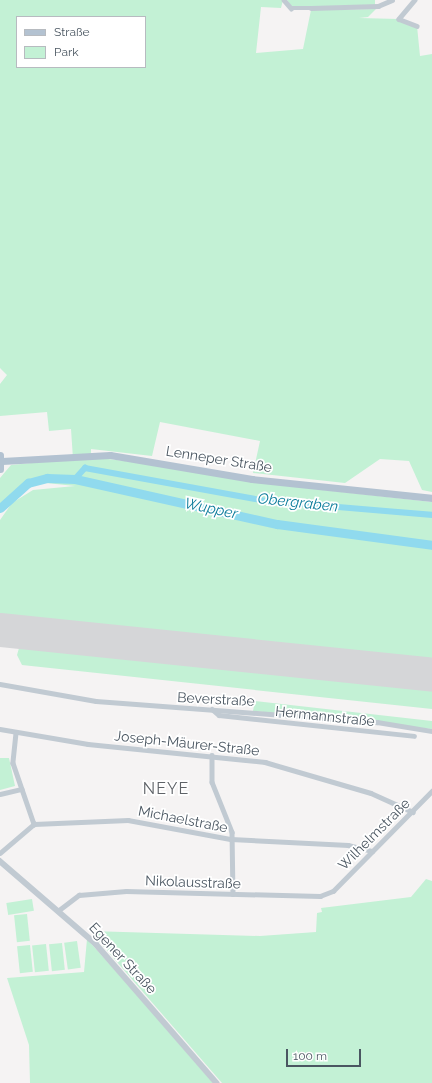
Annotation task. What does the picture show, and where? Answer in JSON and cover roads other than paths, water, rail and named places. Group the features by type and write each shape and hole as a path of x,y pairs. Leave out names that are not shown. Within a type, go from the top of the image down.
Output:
{"main road":[{"name":"Lenneper Straße","path":"1,458 110,455 252,478 432,498"},
{"path":"0,468 1,458"}],"street":[{"path":"284,0 291,8 311,8 378,6 392,0"},
{"path":"416,0 399,19 417,26"},
{"name":"Beverstraße","path":"0,684 96,701 377,722 432,731"},
{"name":"Hermannstraße","path":"212,709 218,715 414,736"},
{"name":"Joseph-Mäurer-Straße","path":"0,729 16,733 88,744 212,755 265,762 348,785 413,812"},
{"path":"0,853 34,824 13,763 16,733"},
{"path":"212,755 212,782 229,820 233,894"},
{"path":"0,794 21,788"},
{"name":"Wilhelmstraße","path":"330,892 413,812 432,791"},
{"name":"Michaelstraße","path":"34,824 128,820 231,839 348,845 372,851"},
{"name":"Egener Straße","path":"0,862 59,910 120,970 217,1083"},
{"name":"Nikolausstraße","path":"59,910 79,895 169,890 233,894 320,896 330,892"}],"waterway":[{"name":"Obergraben","path":"75,479 85,468 267,501 432,515"},
{"name":"Wupper","path":"0,508 28,483 47,478 75,479 277,524 432,545"}],"district":[{"name":"NEYE","path":"166,789"}]}
